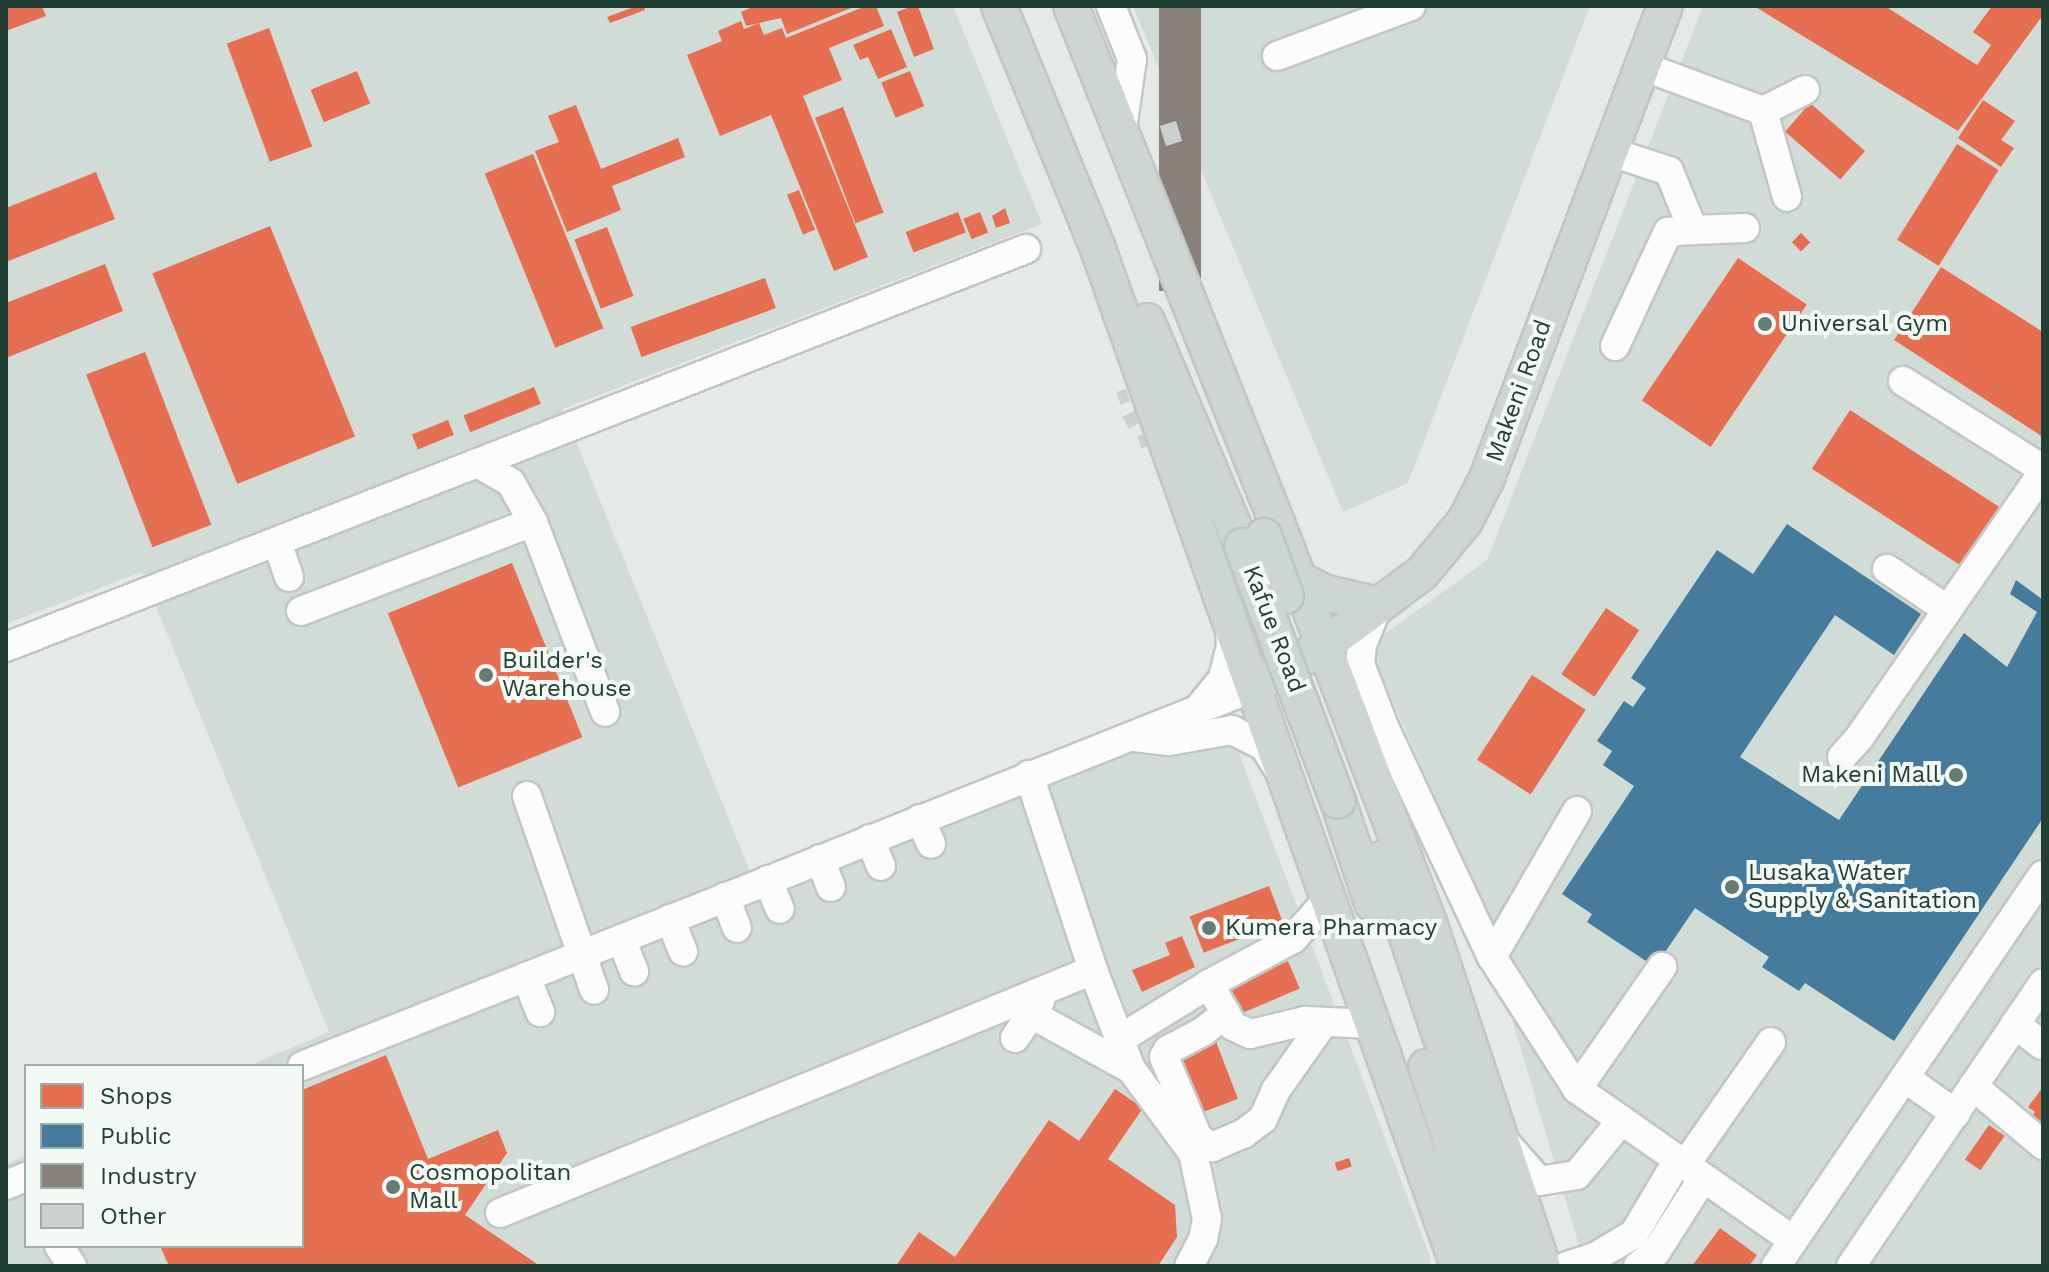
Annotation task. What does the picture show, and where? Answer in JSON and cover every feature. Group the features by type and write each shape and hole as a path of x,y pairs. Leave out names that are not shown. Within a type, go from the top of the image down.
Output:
{"main road":[{"name":"Kafue Road","path":"999,6 1097,246 1230,614 1458,1266"},
{"name":"Kafue Road","path":"1019,6 1062,119 1253,541"},
{"name":"Kafue Road","path":"1051,6 1106,161 1348,795 1478,1185 1517,1266"},
{"name":"Kafue Road","path":"1071,6 1298,579 1430,925 1543,1266"},
{"name":"Makeni Road","path":"1255,687 1324,646 1422,573 1465,521 1487,478 1665,6"},
{"path":"1298,579 1323,592 1378,605 1347,653 1337,680"},
{"name":"Kafue Road","path":"1478,1185 1493,1266"}],"street":[{"path":"1111,6 1132,59 1121,136"},
{"path":"1277,56 1411,6"},
{"path":"1642,66 1763,111 1805,90"},
{"path":"1763,111 1787,197"},
{"path":"1608,151 1669,171 1693,230"},
{"path":"1615,346 1668,232 1745,228"},
{"path":"6,647 1026,249"},
{"path":"1842,757 2043,471 1903,381"},
{"path":"477,463 511,483 533,522 605,712"},
{"path":"301,611 533,522"},
{"path":"277,542 289,577"},
{"path":"1887,569 1948,610"},
{"path":"1378,605 1362,645 1360,664 1385,729 1492,957 1577,1089 1793,1240"},
{"path":"1199,709 1223,678 1231,646 1230,614"},
{"path":"304,1065 870,839 925,832 1029,775 1255,687"},
{"path":"1129,736 1169,741 1232,730 1264,746 1291,792"},
{"path":"1029,775 1093,970 1131,1069 1193,1153 1207,1219 1203,1239 1189,1266"},
{"path":"527,796 594,990"},
{"path":"1492,957 1577,811"},
{"path":"870,839 881,866"},
{"path":"820,859 831,887"},
{"path":"1776,1266 2043,875"},
{"path":"768,880 780,909"},
{"path":"725,897 737,928"},
{"path":"1120,1039 1209,984 1293,939 1329,898"},
{"path":"670,919 683,951"},
{"path":"621,939 634,972"},
{"path":"1577,1089 1662,967"},
{"path":"500,1213 1093,970"},
{"path":"526,977 540,1012"},
{"path":"1851,1266 2043,983"},
{"path":"1209,984 1233,1026 1250,1034 1305,1021 1373,1024"},
{"path":"1001,1007 1015,1038 1050,988"},
{"path":"1226,1013 1204,1031 1168,1050 1164,1057 1198,1138 1212,1147 1243,1134 1263,1119 1276,1090 1324,1022"},
{"path":"1031,1014 1131,1069"},
{"path":"2015,1024 2042,1045"},
{"path":"1567,1266 1595,1257 1634,1234 1689,1168 1771,1042"},
{"path":"1905,1078 1956,1114"},
{"path":"1973,1086 2043,1145"},
{"path":"1501,1138 1539,1181 1577,1175 1622,1120"},
{"path":"1638,1266 1656,1252 1689,1168"},
{"path":"60,1248 72,1266"}],"shaded area":[{"path":"6,6 953,6 1042,224 563,409 758,891 1054,770 1225,717 1431,1259 1428,1266 6,1266 6,1164 24,1157 24,1248 304,1248 304,1064 253,1064 329,1032 142,572 6,624"},
{"path":"1133,6 1590,6 1408,483 1343,512"},
{"path":"1703,6 2043,6 2043,1266 1585,1266 1470,877 1368,646 1487,560"}],"building: Shops":[{"path":"6,6 42,6 46,16 6,31"},
{"path":"644,6 645,10 610,23 607,17"},
{"path":"755,6 856,6 787,34 781,18 746,26 741,12"},
{"path":"866,6 876,6 884,26 829,48 842,80 803,96 868,257 834,271 771,115 720,136 687,55 722,41 718,31 741,21 744,29 759,23 764,35 782,28 786,38"},
{"path":"918,6 934,49 914,57 897,12"},
{"path":"1754,6 1885,6 1977,65 1991,45 1973,32 1992,6 2043,6 2043,15 1958,131"},
{"path":"269,28 312,146 270,162 227,43"},
{"path":"891,29 907,67 878,79 868,57 860,60 853,45"},
{"path":"357,71 370,103 324,122 311,90"},
{"path":"910,71 924,106 895,118 881,83"},
{"path":"1983,100 2015,121 2001,140 2014,148 2001,167 1958,138"},
{"path":"1810,103 1865,151 1840,180 1785,132"},
{"path":"576,105 601,169 678,138 685,157 612,186 621,210 567,232 535,151 559,142 548,116"},
{"path":"843,107 883,212 855,223 815,118"},
{"path":"1957,144 1999,170 1939,266 1897,240"},
{"path":"533,154 603,328 555,348 485,173"},
{"path":"96,172 115,219 6,262 6,208"},
{"path":"799,190 815,230 803,235 787,195"},
{"path":"1005,208 1010,223 996,228 992,216"},
{"path":"958,212 966,233 914,253 906,232"},
{"path":"980,212 988,232 972,239 963,219"},
{"path":"270,226 355,436 237,484 152,274"},
{"path":"607,227 634,296 601,309 574,240"},
{"path":"1801,233 1810,242 1801,251 1792,242"},
{"path":"1738,258 1807,304 1711,447 1642,401"},
{"path":"105,264 123,311 6,358 6,303"},
{"path":"1941,267 2043,332 2043,437 1894,340"},
{"path":"765,278 776,308 642,357 631,327"},
{"path":"145,352 211,525 152,547 86,375"},
{"path":"534,387 541,404 470,432 464,415"},
{"path":"1850,410 2009,513 1970,572 1812,469"},
{"path":"448,420 454,435 418,449 412,435"},
{"name":"Builder's Warehouse","path":"512,563 582,737 458,788 388,613"},
{"path":"1606,608 1639,630 1594,697 1561,674"},
{"path":"1532,675 1586,710 1531,795 1477,760"},
{"path":"1269,886 1283,922 1204,953 1190,916"},
{"path":"1182,936 1195,967 1142,992 1132,970 1170,955 1165,943"},
{"path":"1288,961 1300,989 1238,1015 1226,987"},
{"path":"1215,1039 1238,1099 1198,1114 1175,1054"},
{"name":"Cosmopolitan Mall","path":"386,1055 428,1159 498,1130 507,1153 465,1215 540,1266 169,1266 161,1248 304,1248 304,1089"},
{"path":"2043,1087 2043,1130 2029,1120 2035,1112 2028,1107"},
{"path":"1115,1089 1143,1108 1108,1159 1175,1205 1177,1237 1158,1266 896,1266 919,1232 955,1257 1049,1120 1079,1141"},
{"path":"1989,1125 2005,1136 1980,1170 1965,1159"},
{"path":"1349,1158 1352,1167 1338,1171 1335,1163"},
{"path":"1720,1228 1757,1255 1749,1266 1692,1266"}],"building: Public":[{"name":"Makeni Mall","path":"1787,524 1921,614 1894,655 1835,615 1740,757 1839,820 1964,633 2007,667 2037,612 2010,594 2016,580 2043,600 2043,818 1894,1041 1805,983 1799,991 1762,967 1769,957 1695,908 1655,967 1587,922 1592,914 1562,894 1634,786 1603,765 1612,751 1597,741 1624,701 1633,707 1646,688 1631,678 1717,550 1753,574"}],"building: Industry":[{"path":"1159,6 1201,6 1201,291 1159,291"}],"building: Other":[{"path":"1176,121 1182,141 1166,146 1160,126"},
{"path":"1126,389 1130,401 1121,404 1116,392"},
{"path":"1136,410 1142,422 1129,428 1123,417"},
{"path":"1147,433 1151,445 1142,448 1137,436"}],"place":[{"name":"Universal Gym","path":"1765,324"},
{"name":"Builder's Warehouse","path":"486,675"},
{"name":"Makeni Mall","path":"1956,775"},
{"name":"Lusaka Water Supply & Sanitation","path":"1732,887"},
{"name":"Kumera Pharmacy","path":"1209,928"},
{"name":"Cosmopolitan Mall","path":"393,1187"}]}
